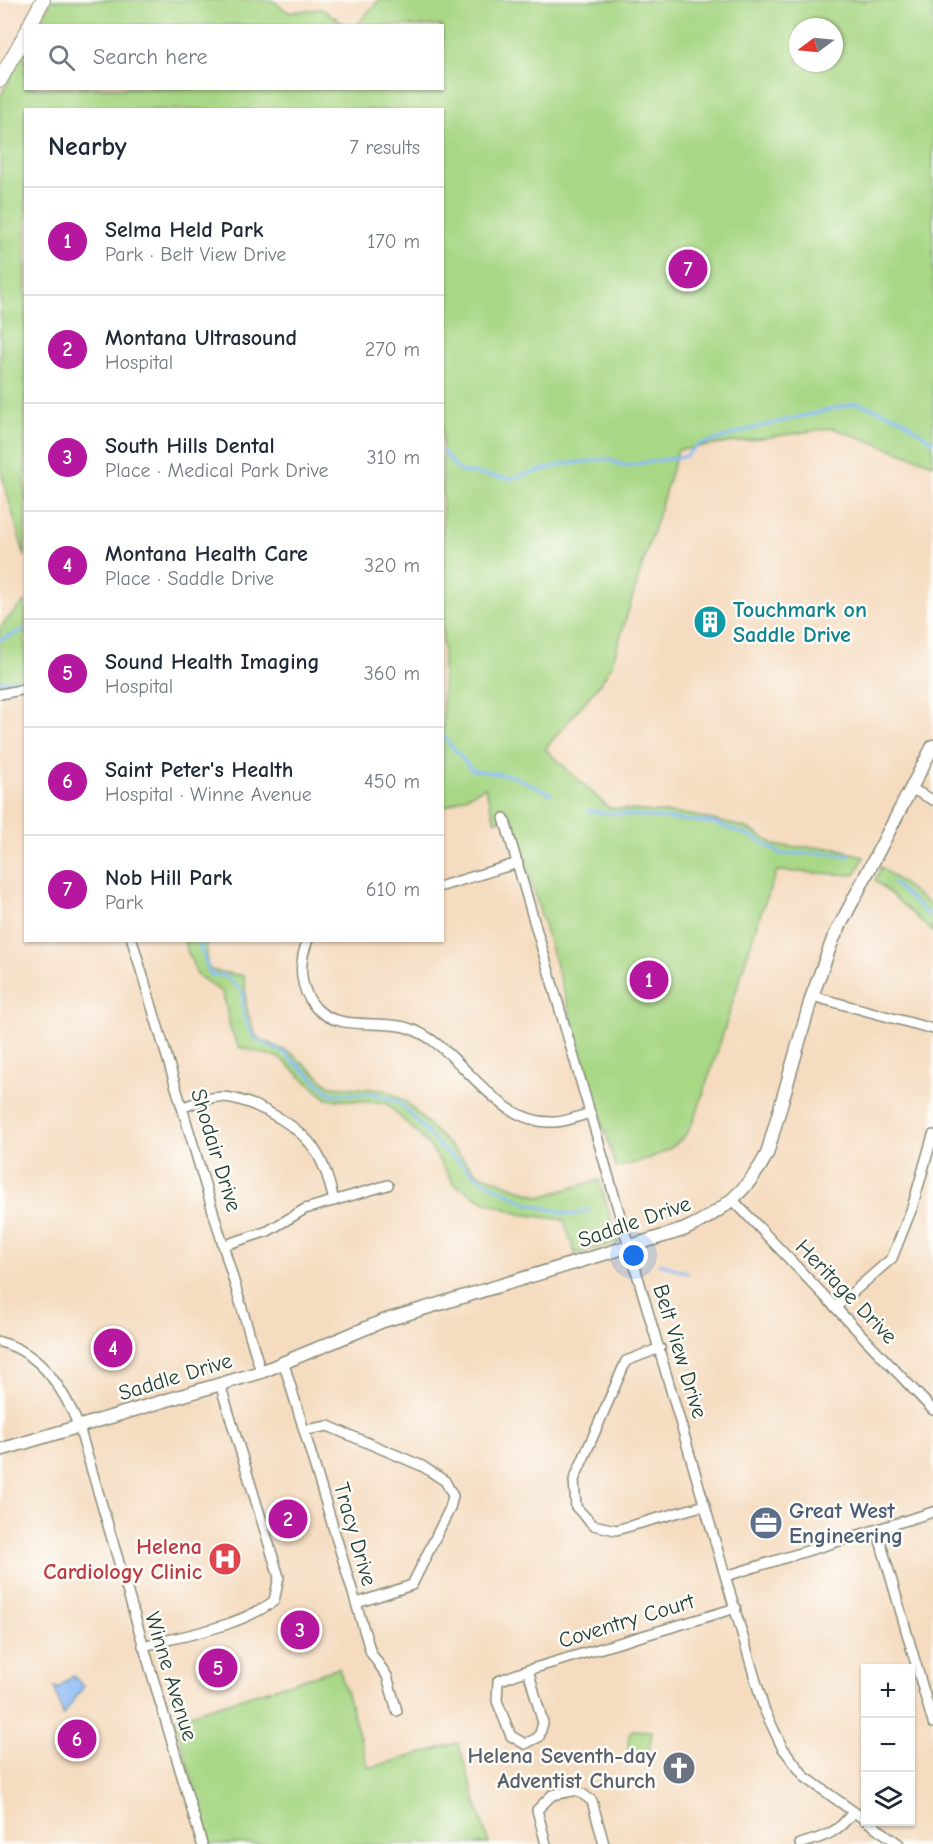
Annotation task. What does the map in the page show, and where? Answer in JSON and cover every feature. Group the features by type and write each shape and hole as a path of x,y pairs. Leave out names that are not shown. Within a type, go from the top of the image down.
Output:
{"main road":[{"path":"30,24 43,0"},
{"path":"0,80 24,37"}],"street":[{"path":"0,694 24,689"},
{"name":"Saddle Drive","path":"0,1450 261,1372 383,1321 629,1247 702,1222 733,1200 756,1176 767,1154 812,996 833,939 933,746"},
{"path":"910,788 933,800"},
{"name":"Belt View Drive","path":"504,818 764,1709 782,1747 805,1777 852,1813 899,1844"},
{"path":"444,885 518,863"},
{"name":"Shodair Drive","path":"133,942 225,1245 261,1372"},
{"path":"307,942 300,961 305,995 318,1011 350,1023 409,1028 435,1042 497,1101 522,1116 555,1122 590,1113"},
{"path":"812,996 933,1029"},
{"path":"183,1107 216,1096 238,1098 271,1114 308,1141 326,1170 334,1201"},
{"path":"836,1307 892,1258 902,1239 933,1135"},
{"path":"225,1245 268,1231 305,1209 388,1185"},
{"name":"Heritage Drive","path":"733,1200 933,1410"},
{"name":"Winne Avenue","path":"0,1342 23,1350 51,1375 67,1396 79,1427 202,1844"},
{"path":"660,1348 626,1361 574,1480 576,1506 593,1525 616,1530 705,1504"},
{"name":"Tracy Drive","path":"284,1364 306,1430 371,1653 387,1677 397,1711"},
{"path":"142,1646 239,1619 262,1609 274,1600 279,1576 220,1384"},
{"path":"306,1430 328,1426 422,1466 445,1481 453,1496 450,1508 412,1585 357,1603"},
{"path":"726,1576 933,1512"},
{"path":"877,1530 933,1723"},
{"name":"Coventry Court","path":"528,1670 543,1723 539,1737 525,1744 511,1737 497,1701 498,1681 528,1670 735,1608"},
{"path":"546,1844 537,1810 552,1795 577,1790 592,1801 604,1844"},
{"path":"800,1844 832,1834 843,1826 852,1813"}],"green space":[{"path":"52,0 272,0 288,12 322,9 344,24 40,24"},
{"path":"379,0 933,0 933,464 833,428 678,450 612,664 602,681 545,749 609,808 691,815 747,828 777,846 836,848 864,857 855,875 777,871 758,922 692,1125 674,1146 665,1151 646,1160 616,1168 512,817 495,821 485,787 444,808 444,108 24,108 24,553 0,468 0,97 24,52 24,90 444,90 444,24 358,24"},
{"path":"24,602 24,682 0,688 0,627"},
{"path":"881,867 933,907 933,932 875,880"},
{"path":"184,942 207,942 207,963 210,970 244,976 247,1011 256,1037 292,1054 330,1086 385,1090 405,1101 477,1173 540,1197 599,1180 618,1242 575,1254 564,1220 520,1214 486,1202 454,1184 430,1146 386,1103 327,1099 280,1058 239,1047 231,1031 223,993 197,975"},
{"path":"339,1668 369,1768 458,1743 489,1844 211,1844 174,1719"},
{"path":"632,1730 652,1731 650,1748 638,1760 627,1760 629,1735"}],"water":[{"path":"73,1676 84,1686 63,1715 54,1686 57,1689"}],"waterway":[{"path":"444,452 459,471 509,479 564,464 607,459 625,466 686,456 696,446 754,428 857,403 899,417 933,442"},
{"path":"0,640 24,630"},
{"path":"0,682 24,679"},
{"path":"444,737 472,770 513,776 551,794"},
{"path":"589,811 714,823 755,838 781,854 824,853 850,856"},
{"path":"892,882 929,915"},
{"path":"199,942 210,974 226,976 243,993 243,1014 254,1038 283,1052 331,1094 377,1094 400,1103 441,1148 481,1179 526,1203 572,1215 589,1210"},
{"path":"659,1263 687,1273"}],"place":[{"name":"Nob Hill Park","path":"688,269"},
{"name":"Touchmark on Saddle Drive","path":"710,622"},
{"name":"Selma Held Park","path":"649,980"},
{"name":"Montana Health Care","path":"113,1348"},
{"name":"Montana Ultrasound","path":"288,1519"},
{"name":"Great West Engineering","path":"766,1523"},
{"name":"Helena Cardiology Clinic","path":"225,1559"},
{"name":"South Hills Dental","path":"300,1630"},
{"name":"Sound Health Imaging","path":"218,1668"},
{"name":"Saint Peter's Health","path":"77,1739"},
{"name":"Helena Seventh-day Adventist Church","path":"679,1768"}]}
